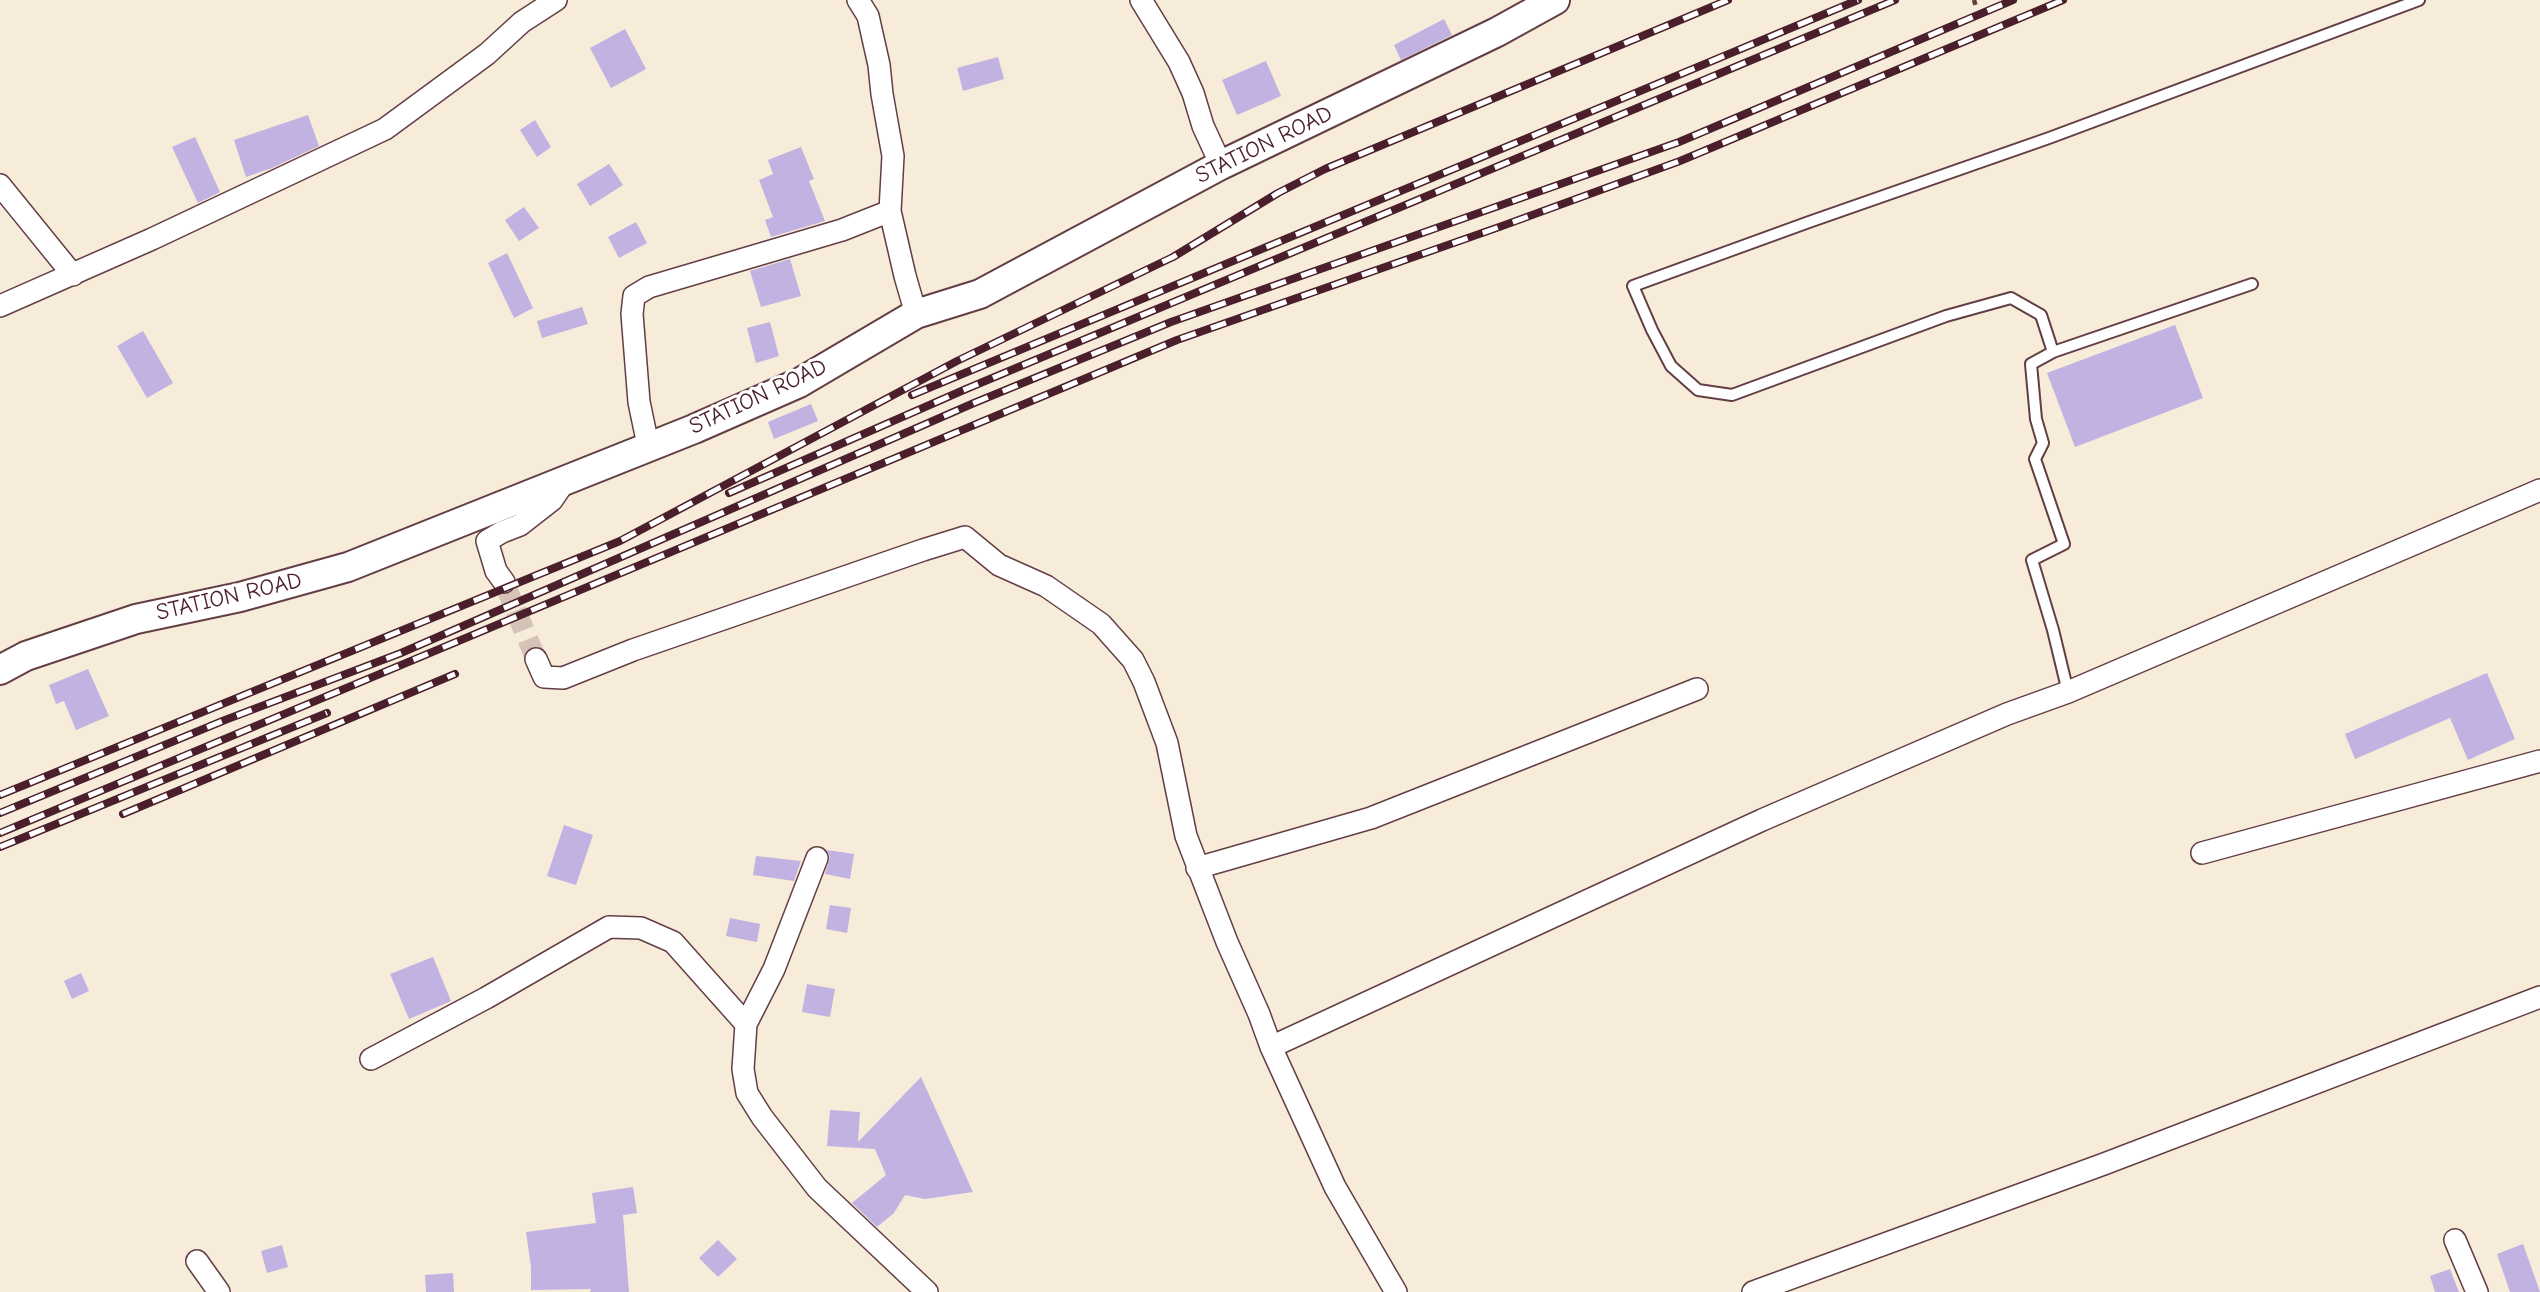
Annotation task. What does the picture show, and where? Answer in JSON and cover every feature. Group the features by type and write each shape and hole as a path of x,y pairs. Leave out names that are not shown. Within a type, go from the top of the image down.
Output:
{"street":[{"path":"0,306 152,239 385,129 487,54 522,22 556,0"},
{"path":"858,0 868,16 879,65 893,156 890,211 916,314"},
{"path":"1141,0 1179,62 1221,165"},
{"name":"STATION ROAD","path":"0,670 26,656 136,619 240,597 348,567 648,445 694,429 799,383 916,314 980,294 1221,165 1485,38 1555,0"},
{"path":"0,185 73,275"},
{"path":"648,445 639,402 632,314 634,296 649,287 842,230 890,211"},
{"path":"503,582 496,571 487,541 502,531 520,525 552,500 565,481"},
{"path":"1271,1047 1762,820 2540,490"},
{"path":"536,659 544,677 563,678 633,650 965,537 999,565 1046,586 1101,624 1133,660 1167,743 1186,836 1197,869 1271,1047 1335,1187 1396,1292"},
{"path":"1197,869 1371,818 1698,689"},
{"path":"2202,853 2540,761"},
{"path":"817,858 774,968 746,1024 743,1069 747,1093 762,1117 817,1188 927,1292"},
{"path":"371,1059 486,998 609,927 641,928 673,942 746,1024"},
{"path":"1753,1292 2104,1164 2540,997"},
{"path":"2455,1240 2477,1292"},
{"path":"197,1261 219,1292"}],"lane":[{"path":"2053,352 2041,315 2011,298 1946,316 1732,395 1698,390 1671,366 1633,286 2062,133 2419,0"},
{"path":"2068,692 2053,629 2032,560 2064,544 2035,459 2043,443 2036,419 2031,364 2053,352 2252,284"}],"path":[{"path":"1974,0 1976,7"}],"building":[{"path":"1444,19 1452,35 1401,60 1394,45"},
{"path":"625,29 646,69 611,88 590,48"},
{"path":"998,57 1004,79 963,91 957,68"},
{"path":"1266,61 1281,96 1237,115 1222,80"},
{"path":"308,115 319,146 246,177 234,140"},
{"path":"535,120 551,147 537,157 520,130"},
{"path":"195,137 220,192 198,203 172,147"},
{"path":"801,147 814,179 809,181 825,221 771,237 765,220 773,217 759,180 773,174 768,160"},
{"path":"609,164 623,185 590,206 577,184"},
{"path":"524,207 539,228 519,241 505,220"},
{"path":"636,222 647,243 619,258 608,237"},
{"path":"507,253 533,308 514,318 488,263"},
{"path":"790,259 801,296 761,307 750,271"},
{"path":"582,307 588,324 542,338 537,321"},
{"path":"770,322 779,356 756,363 747,328"},
{"path":"2175,325 2203,398 2075,447 2047,373"},
{"path":"143,331 173,383 147,398 117,346"},
{"path":"811,404 818,421 774,439 768,422"},
{"path":"88,669 109,716 76,730 64,701 56,704 49,685"},
{"path":"2487,673 2515,739 2468,760 2450,718 2355,759 2345,734"},
{"path":"564,825 593,835 576,885 547,876"},
{"path":"827,850 854,854 850,879 825,874 830,857"},
{"path":"756,856 801,861 794,881 753,875"},
{"path":"830,905 851,908 847,933 826,929"},
{"path":"730,918 760,924 757,942 726,936"},
{"path":"433,957 451,1001 409,1019 390,974"},
{"path":"81,973 89,991 72,999 64,981"},
{"path":"807,984 835,989 830,1017 802,1012"},
{"path":"921,1077 973,1192 925,1199 905,1195 894,1213 877,1227 852,1203 886,1175 875,1149 827,1146 830,1110 860,1112 858,1142"},
{"path":"633,1187 637,1213 623,1215 629,1292 590,1292 591,1289 531,1290 526,1232 596,1223 592,1193"},
{"path":"718,1240 737,1259 718,1277 699,1258"},
{"path":"2523,1244 2540,1292 2510,1292 2497,1254"},
{"path":"282,1245 288,1267 267,1273 261,1251"},
{"path":"2450,1269 2459,1292 2435,1292 2430,1276"},
{"path":"453,1273 454,1292 426,1292 425,1275"}],"tunnel":[{"path":"504,582 536,659"}],"railway":[{"path":"0,795 620,541 957,361 1173,257 1278,193 1325,169 1728,0"},
{"path":"912,395 1858,0"},
{"path":"729,493 966,389 1895,0"},
{"path":"0,813 225,720 401,653 974,403 1171,322 1679,142 2013,0"},
{"path":"0,833 1177,340 1680,161 2063,0"},
{"path":"123,814 455,674"},
{"path":"0,847 327,713"}]}
